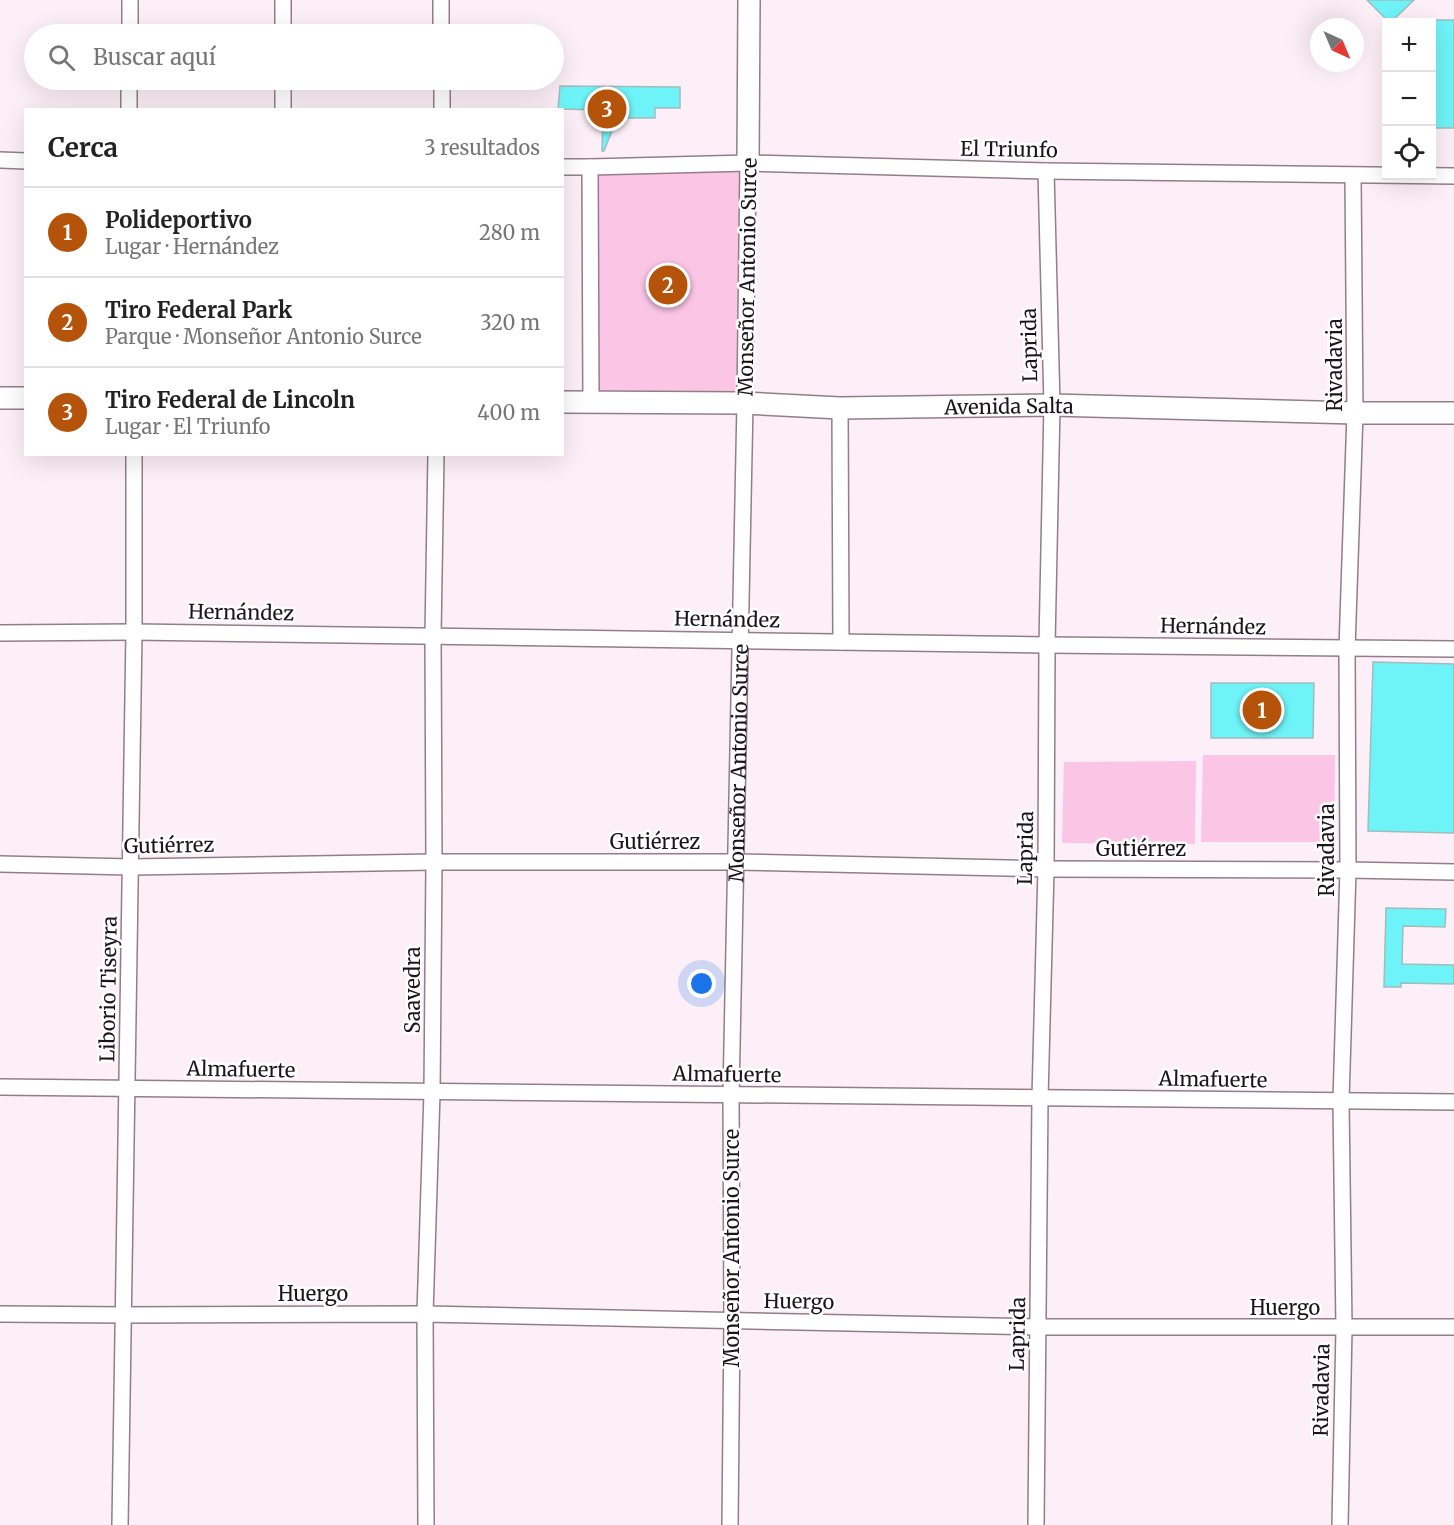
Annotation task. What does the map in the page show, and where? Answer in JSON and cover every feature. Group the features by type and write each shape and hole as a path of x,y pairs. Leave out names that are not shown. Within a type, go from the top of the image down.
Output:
{"main road":[{"name":"Monseñor Antonio Surce","path":"748,163 749,0"},
{"path":"0,398 24,398"},
{"name":"Avenida Salta","path":"564,402 745,403 840,408 1052,405 1355,413 1454,413"}],"street":[{"path":"130,0 130,24"},
{"path":"283,0 283,24"},
{"path":"441,0 441,24"},
{"path":"129,90 129,108"},
{"path":"283,90 283,108"},
{"path":"442,90 442,108"},
{"path":"0,160 24,161"},
{"name":"El Triunfo","path":"564,167 748,163 1046,171 1454,176"},
{"name":"Monseñor Antonio Surce","path":"730,1525 731,1095 748,163"},
{"path":"590,167 591,402"},
{"name":"Laprida","path":"1036,1525 1040,1098 1046,869 1047,645 1052,405 1046,171"},
{"name":"Rivadavia","path":"1340,1525 1344,1328 1341,1101 1347,870 1347,649 1355,413 1353,176"},
{"path":"840,408 841,642"},
{"name":"Liborio Tiseyra","path":"120,1525 131,867 134,456"},
{"name":"Saavedra","path":"426,1525 425,1314 432,1093 433,636 436,456"},
{"name":"Hernández","path":"0,633 134,632 1454,649"},
{"name":"Gutiérrez","path":"0,864 131,867 434,862 737,862 1046,869 1454,872"},
{"name":"Almafuerte","path":"0,1087 1454,1102"},
{"name":"Huergo","path":"0,1314 425,1314 1038,1327 1454,1327"}],"shaded area":[{"path":"748,163 745,403 591,402 590,167"},
{"path":"1203,755 1335,755 1334,842 1201,842"},
{"path":"1196,761 1195,844 1062,843 1064,762"}],"building":[{"path":"1367,0 1414,0 1395,18 1385,18"},
{"path":"1436,20 1454,20 1454,128 1436,128"},
{"path":"564,86 680,87 680,108 655,108 655,118 617,118 604,151 602,151 603,110 558,108 560,90 564,90"},
{"path":"1373,662 1454,664 1454,833 1368,831"},
{"path":"1211,683 1314,683 1313,738 1211,738"},
{"path":"1386,908 1446,909 1445,927 1403,926 1402,964 1454,965 1454,984 1401,983 1401,987 1384,987"}],"place":[{"name":"Tiro Federal de Lincoln","path":"607,109"},
{"name":"Tiro Federal Park","path":"668,285"},
{"name":"Polideportivo","path":"1262,710"}]}
